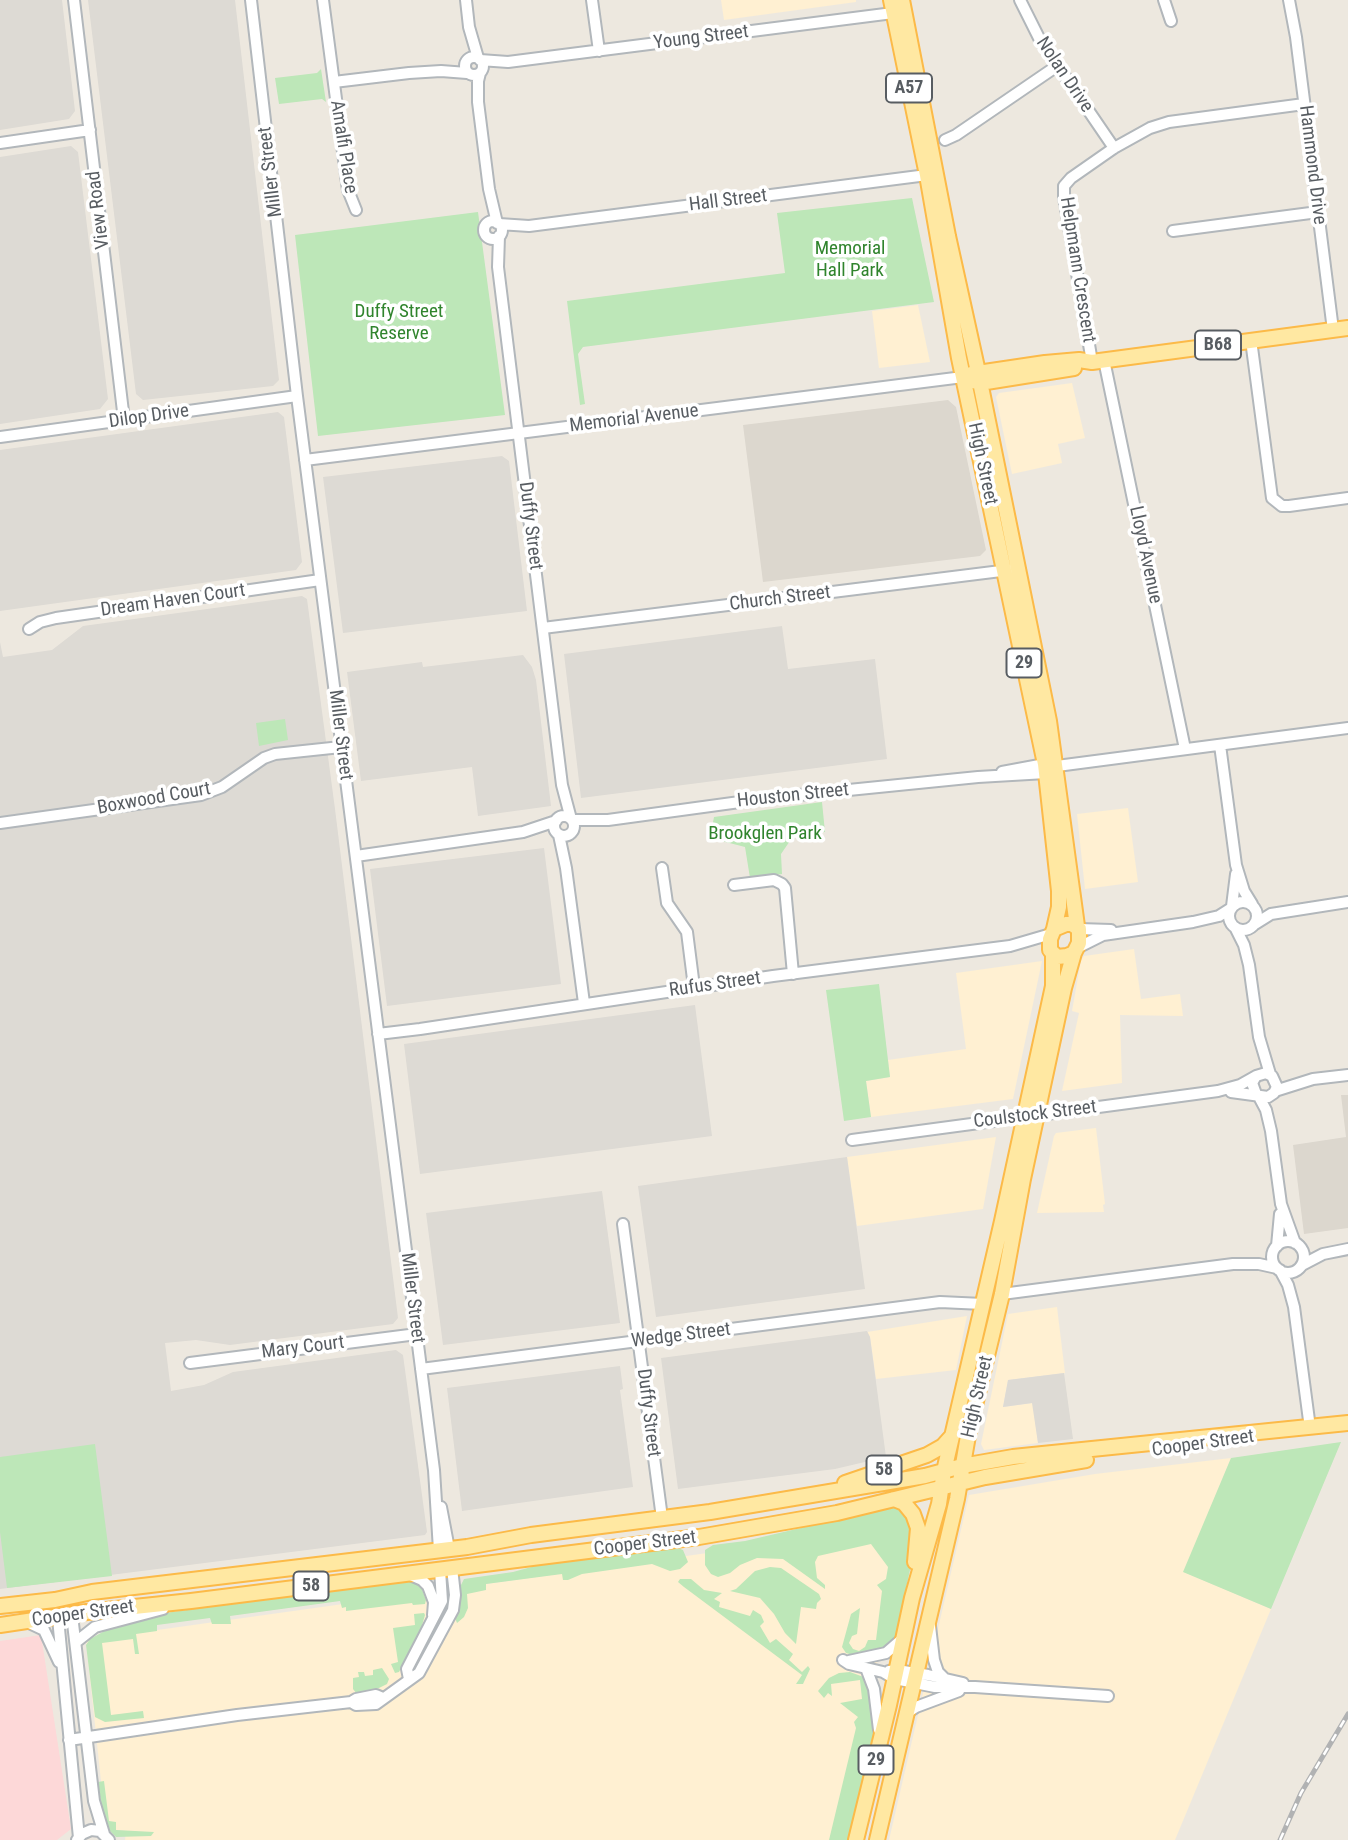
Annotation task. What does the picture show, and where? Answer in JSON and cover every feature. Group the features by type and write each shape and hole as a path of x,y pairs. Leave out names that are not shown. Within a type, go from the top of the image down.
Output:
{"main road":[{"name":"High Street","path":"902,0 948,236 979,377 1011,570 1078,927"},
{"name":"High Street","path":"892,7 927,175 962,377 1011,570"},
{"name":"Memorial Avenue","path":"962,377 979,377 1045,363 1098,361 1341,329"},
{"name":"High Street","path":"1049,768 1059,891 1059,907 1053,931"},
{"path":"1053,931 1066,924 1078,927"},
{"name":"29","path":"1075,951 1080,938 1078,927"},
{"name":"29","path":"1052,952 1053,931"},
{"name":"High Street","path":"856,1840 879,1747 892,1674 942,1488 984,1299 1063,988 1075,951"},
{"path":"1052,952 1062,957 1075,951"},
{"name":"High Street","path":"877,1840 1002,1293 1053,986 1052,952"},
{"name":"Wedge Street","path":"984,1299 1002,1293"},
{"name":"Cooper Street","path":"0,1606 662,1518 810,1496 1013,1457 1348,1423"},
{"name":"Cooper Street","path":"0,1625 699,1537 774,1525 959,1483 1055,1465 1285,1431"},
{"name":"58","path":"810,1496 912,1461 938,1450 952,1436"},
{"path":"894,1499 909,1508 918,1528 912,1598"},
{"path":"662,1518 694,1528 699,1537"},
{"path":"444,1549 446,1569"},
{"path":"62,1598 65,1617"}],"street":[{"name":"View Road","path":"74,0 124,420"},
{"name":"Miller Street","path":"251,0 297,396 444,1549"},
{"name":"Amalfi Place","path":"323,0 348,190 356,210"},
{"name":"Duffy Street","path":"466,0 478,81 478,102 489,190 499,230 498,267 562,785 572,820"},
{"path":"592,0 599,51"},
{"name":"Nolan Drive","path":"1020,0 1029,22 1114,148"},
{"path":"1164,0 1171,21"},
{"name":"Hammond Drive","path":"1289,0 1318,212 1341,329"},
{"name":"Young Street","path":"334,82 599,51 892,7"},
{"path":"945,140 1057,66"},
{"name":"Helpmann Crescent","path":"1098,361 1064,186 1071,178 1114,148 1150,128 1169,122 1304,104"},
{"path":"0,144 90,130"},
{"name":"Hall Street","path":"486,231 492,239 499,230 927,175"},
{"name":"Duffy Street","path":"489,190 486,231 498,267"},
{"path":"1173,231 1318,212"},
{"path":"1251,340 1271,492 1276,503 1289,506 1348,498"},
{"name":"Lloyd Avenue","path":"1098,361 1185,749"},
{"name":"Memorial Avenue","path":"305,460 962,377"},
{"name":"Dilop Drive","path":"0,437 297,396"},
{"name":"Church Street","path":"543,628 1011,570"},
{"name":"Dream Haven Court","path":"29,629 40,622 66,616 320,580"},
{"name":"Houston Street","path":"572,820 608,820 758,799 978,777 1348,728"},
{"path":"1220,745 1236,866 1245,894 1258,915 1254,925 1249,965"},
{"name":"Boxwood Court","path":"0,823 201,795 222,787 264,758 275,754 341,747"},
{"name":"Duffy Street","path":"556,820 562,785"},
{"path":"565,816 572,820 574,827 564,834 554,829 556,820 565,816"},
{"name":"Houston Street","path":"523,832 556,820"},
{"name":"Houston Street","path":"356,856 523,832 564,834 608,820"},
{"path":"564,834 584,1003"},
{"path":"1236,866 1229,919 1244,945 1259,1037 1276,1083 1271,1131"},
{"path":"662,868 667,903 687,932 694,988"},
{"path":"734,885 774,880 785,888 793,974"},
{"path":"1075,951 1103,935 1219,916 1244,901 1253,905 1296,909"},
{"path":"1194,922 1245,930 1265,916 1348,902"},
{"path":"1078,927 1125,931"},
{"name":"Rufus Street","path":"378,1038 584,1003 1010,946 1053,931"},
{"name":"Rufus Street","path":"1010,946 1052,952"},
{"path":"1259,1037 1257,1076 1252,1083 1266,1110 1271,1131 1280,1204 1273,1259 1288,1285 1294,1307 1310,1428"},
{"path":"1257,1076 1313,1079 1348,1075"},
{"name":"Coulstock Street","path":"852,1140 1218,1091 1240,1085 1257,1076"},
{"path":"1257,1095 1268,1097 1313,1079"},
{"name":"Coulstock Street","path":"1218,1091 1257,1095"},
{"path":"1280,1204 1296,1244 1304,1256 1294,1307"},
{"name":"Duffy Street","path":"624,1224 662,1518"},
{"path":"1276,1247 1286,1242 1345,1249"},
{"name":"Wedge Street","path":"1233,1264 1276,1247"},
{"path":"1279,1269 1290,1273 1312,1258 1345,1249"},
{"name":"Wedge Street","path":"1002,1293 1233,1264 1259,1264 1279,1269"},
{"name":"Wedge Street","path":"421,1369 940,1302 984,1299"},
{"name":"Mary Court","path":"190,1363 416,1335"},
{"path":"409,1679 407,1669 442,1601 446,1569"},
{"path":"69,1740 237,1715 351,1702 376,1695 383,1698 419,1674 453,1610 455,1595 446,1569"},
{"path":"408,1574 428,1586 434,1602 433,1618"},
{"path":"76,1642 88,1631 105,1623 191,1601"},
{"path":"929,1613 934,1660 938,1672 944,1678"},
{"path":"65,1617 76,1642 94,1801 106,1837"},
{"path":"65,1617 63,1671 78,1839 91,1830 106,1837"},
{"path":"27,1622 39,1626 47,1634 63,1671"},
{"path":"901,1640 886,1653 861,1660 843,1660 892,1674 914,1678 944,1678 975,1687"},
{"path":"866,1668 874,1689 879,1719 879,1747"},
{"path":"914,1678 935,1687 1108,1696"},
{"path":"905,1714 946,1695 975,1687"}],"shaded area":[{"path":"0,0 62,0 75,111 69,119 0,130"},
{"path":"88,0 235,0 279,380 273,386 143,400 136,394"},
{"path":"721,0 856,0 856,2 724,20"},
{"path":"71,146 78,152 108,399 100,409 0,424 0,157"},
{"path":"918,305 930,362 879,368 872,311"},
{"path":"1072,383 1085,438 1058,444 1062,463 1012,474 996,397 999,393"},
{"path":"948,400 956,407 986,550 980,556 763,582 743,425"},
{"path":"278,412 284,417 302,562 296,570 0,611 0,450"},
{"path":"502,456 509,461 527,611 343,633 323,477"},
{"path":"302,596 307,599 335,809 398,1318 393,1324 230,1345 196,1340 165,1343 171,1391 204,1385 233,1372 396,1350 403,1355 427,1532 425,1535 0,1589 0,642 3,657 52,650 83,626"},
{"path":"782,626 788,669 875,659 887,759 581,798 564,654"},
{"path":"523,655 532,667 536,680 551,806 478,816 472,767 361,781 347,672 422,662 423,667"},
{"path":"1128,808 1138,882 1085,889 1077,814"},
{"path":"544,848 561,984 387,1006 370,869"},
{"path":"1134,949 1141,999 1180,994 1183,1016 1120,1015 1122,1083 1062,1091 1079,1013 1072,1011 1081,960 1084,956"},
{"path":"1042,961 1013,1099 871,1117 866,1081 890,1077 888,1060 966,1049 956,973"},
{"path":"695,1005 712,1136 420,1174 404,1044"},
{"path":"1341,1095 1348,1095 1348,1228 1304,1234 1293,1145 1346,1137"},
{"path":"1096,1128 1104,1212 1037,1213 1056,1133"},
{"path":"996,1137 983,1209 857,1226 847,1157"},
{"path":"847,1157 865,1289 656,1317 638,1186"},
{"path":"602,1191 620,1323 443,1345 426,1213"},
{"path":"1057,1307 1065,1373 1008,1380 1003,1407 1033,1403 1038,1443 984,1450 981,1444 1008,1314"},
{"path":"967,1316 956,1370 876,1379 867,1332"},
{"path":"867,1331 886,1457 835,1469 678,1489 661,1358"},
{"path":"620,1366 623,1389 620,1390 633,1487 462,1511 447,1388"},
{"path":"1064,1373 1073,1439 1038,1443 1032,1403 1003,1407 1008,1380"},
{"path":"1231,1458 1184,1572 1271,1609 1175,1840 889,1840 969,1495 1095,1474"},
{"path":"879,1529 905,1549 834,1840 125,1840 126,1831 116,1830 105,1819 86,1640"},
{"path":"41,1635 71,1829 57,1840 0,1840 0,1641"}],"green space":[{"path":"321,69 326,102 322,99 279,104 275,78 317,73"},
{"name":"Memorial Hall Park","path":"912,198 934,302 583,347 578,354 585,404 580,405 567,301 785,273 777,213"},
{"name":"Duffy Street Reserve","path":"478,212 505,415 318,436 295,235"},
{"path":"285,719 288,740 259,746 256,723"},
{"name":"Brookglen Park","path":"822,802 825,832 794,835 781,854 782,874 750,878 745,847 710,838 714,817"},
{"path":"879,984 890,1077 866,1081 871,1117 844,1121 826,990"},
{"path":"1341,1442 1271,1609 1183,1572 1231,1458"},
{"path":"95,1444 112,1576 7,1588 0,1532 0,1457"},
{"path":"895,1506 905,1507 916,1542 896,1635 889,1648 856,1656 846,1653 842,1647 851,1614 860,1608 857,1634 852,1636 849,1643 853,1649 859,1651 865,1647 868,1640 876,1640 882,1591 877,1585 886,1579 888,1567 871,1544 818,1556 815,1562 817,1578 825,1585 825,1589 783,1559 757,1558 718,1577 711,1574 705,1565 705,1550 713,1545 745,1541"},
{"path":"676,1547 683,1550 688,1562 680,1569 670,1571 652,1564 582,1574 568,1580 563,1580 562,1574 486,1584 486,1590 467,1594 468,1608 464,1617 457,1623 455,1618 459,1605 459,1589 464,1579 513,1572 546,1563"},
{"path":"770,1567 781,1568 819,1594 821,1599 816,1609 801,1607 796,1644 760,1598 730,1591 736,1589 755,1571"},
{"path":"680,1579 691,1579 704,1590 722,1593 714,1599 720,1602 719,1607 750,1616 753,1610 761,1615 764,1622 760,1626 770,1643 776,1639 793,1654 789,1660 802,1672 808,1666 810,1669 803,1684 796,1684 802,1675 684,1587 678,1582"},
{"path":"412,1580 420,1584 425,1604 412,1603 346,1611 340,1601 230,1616 231,1624 212,1624 210,1618 157,1625 157,1631 136,1634 139,1654 135,1654 133,1639 102,1643 111,1715 143,1711 144,1718 105,1722 95,1717 86,1645 90,1639 112,1627 112,1624 172,1612"},
{"path":"424,1613 421,1629 399,1672 395,1673 391,1664 398,1662 393,1628 415,1625 414,1614"},
{"path":"382,1668 389,1679 387,1684 369,1693 357,1694 353,1689 353,1678 359,1677 358,1672 364,1672 365,1676 373,1675 373,1670"},
{"path":"850,1672 869,1679 874,1718 873,1736 849,1840 829,1840 856,1728 854,1722 858,1717 840,1703 862,1699 860,1680 831,1684 832,1696 828,1693 824,1698 818,1691 829,1678"},
{"path":"104,1781 109,1821 116,1822 116,1830 154,1832 151,1836 116,1837 108,1829 103,1817 98,1782"}],"railway":[{"path":"1280,1840 1301,1793 1348,1714"}]}
